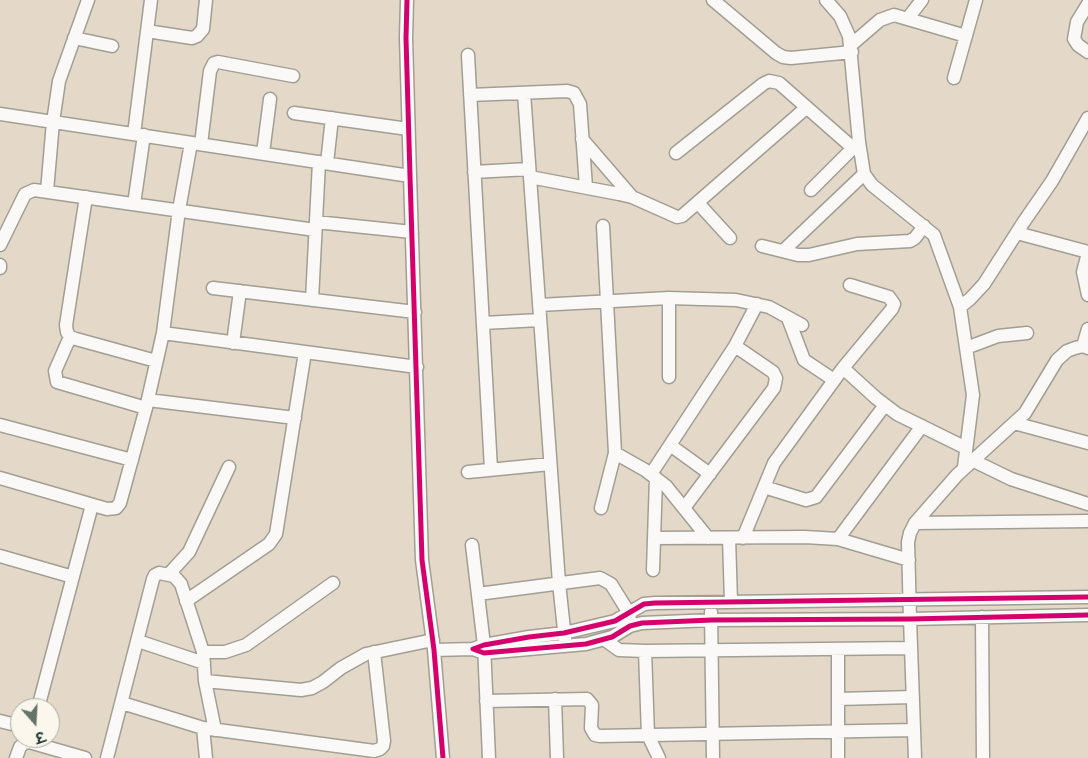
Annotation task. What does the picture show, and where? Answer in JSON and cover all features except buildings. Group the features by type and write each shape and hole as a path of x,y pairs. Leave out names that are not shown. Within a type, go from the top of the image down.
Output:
{"street":[{"path":"47,192 53,122 59,82 88,0"},
{"path":"134,204 151,0"},
{"path":"147,31 192,38 197,36 203,29 206,0"},
{"path":"407,0 408,129 422,560 434,645 443,758"},
{"path":"713,0 776,53 791,58 852,49 880,20 887,17 899,16 908,18 966,36"},
{"path":"826,0 846,26 852,49 856,145 864,174 872,185 934,235 938,241 960,307 973,394 966,448 968,464"},
{"path":"908,18 922,0"},
{"path":"954,78 976,0"},
{"path":"1088,4 1077,22 1074,39 1078,45 1088,52"},
{"path":"74,38 112,46"},
{"path":"468,56 492,469"},
{"path":"0,478 106,509 116,508 120,503 147,404 162,333 179,210 196,143 210,71 214,63 218,62 293,76"},
{"path":"676,154 763,84 770,81 779,83 806,108 856,145"},
{"path":"470,95 566,91 574,94 580,104 586,187"},
{"path":"524,93 559,583 566,647"},
{"path":"263,154 270,99"},
{"path":"474,172 529,173 632,197 677,217 682,216 698,204 806,108"},
{"path":"294,113 408,129"},
{"path":"0,114 410,176"},
{"path":"312,300 316,226 323,162 332,118"},
{"path":"960,307 984,284 1067,158 1088,118"},
{"path":"582,139 632,197"},
{"path":"811,190 856,145"},
{"path":"783,251 864,174"},
{"path":"0,245 25,194 34,190 316,226 412,232"},
{"path":"86,197 66,324 67,332 70,337 156,361"},
{"path":"698,204 730,238"},
{"path":"602,508 615,453 604,226"},
{"path":"762,246 798,255 809,255 857,244 904,242 914,238 924,226"},
{"path":"1017,232 1088,252 1084,272 1088,295"},
{"path":"743,538 780,452 843,368 892,309 894,304 889,298 850,285"},
{"path":"214,288 414,312"},
{"path":"234,342 240,291"},
{"path":"539,305 669,298 736,300 769,308 802,325"},
{"path":"669,298 669,377"},
{"path":"653,570 653,476 670,445 735,346 757,304"},
{"path":"788,318 804,360 834,380"},
{"path":"483,323 540,320"},
{"path":"915,758 909,599 910,533 915,524 968,464 1031,406 1057,360 1068,351 1085,347 1088,329"},
{"path":"162,333 417,367"},
{"path":"966,348 998,336 1027,333"},
{"path":"70,337 55,371 57,382 147,404 295,418"},
{"path":"684,508 776,383 774,372 735,346"},
{"path":"186,601 269,544 276,534 306,352"},
{"path":"843,368 897,414 966,448"},
{"path":"764,487 806,500 816,498 885,404"},
{"path":"1014,423 1088,442"},
{"path":"0,425 132,460"},
{"path":"838,539 922,426"},
{"path":"670,445 710,474"},
{"path":"615,453 666,486 708,538"},
{"path":"468,472 550,464"},
{"path":"968,464 1088,504"},
{"path":"168,574 183,560 194,545 229,467"},
{"path":"41,698 92,505"},
{"path":"915,524 1088,521"},
{"path":"654,538 806,537 838,539 909,560"},
{"path":"729,538 731,602"},
{"path":"472,545 478,594 480,649 486,701 489,758"},
{"path":"0,556 73,577"},
{"path":"108,758 153,579 159,573 168,574 178,579 204,657 209,729 206,758"},
{"path":"478,594 600,578 611,584 629,613 630,626"},
{"path":"138,641 204,657 225,652 246,645 333,583"},
{"path":"480,649 615,621 644,604 655,603 1088,597"},
{"path":"1062,598 1062,615"},
{"path":"963,599 963,618"},
{"path":"711,602 714,758"},
{"path":"205,682 301,690 312,688 354,660 374,652 434,645 454,649 566,647 605,640 619,634 630,626 642,623 712,620 910,619 1088,615"},
{"path":"982,617 984,758"},
{"path":"605,640 619,650 644,651 911,648"},
{"path":"838,649 838,758"},
{"path":"644,651 648,735 658,758"},
{"path":"122,703 209,729 374,751 380,754 384,741 374,652"},
{"path":"838,699 912,697"},
{"path":"555,699 557,758"},
{"path":"486,701 587,699 592,705 591,728 595,735 914,730"},
{"path":"53,748 82,758"}],"cycle path":[{"path":"407,0 406,38 422,560 434,650 443,758"},
{"path":"1088,597 655,603 644,604 615,621 564,633 529,637 484,645 473,649 484,653 586,644 612,637 630,626 642,623 712,620 910,619 1088,615"}]}
